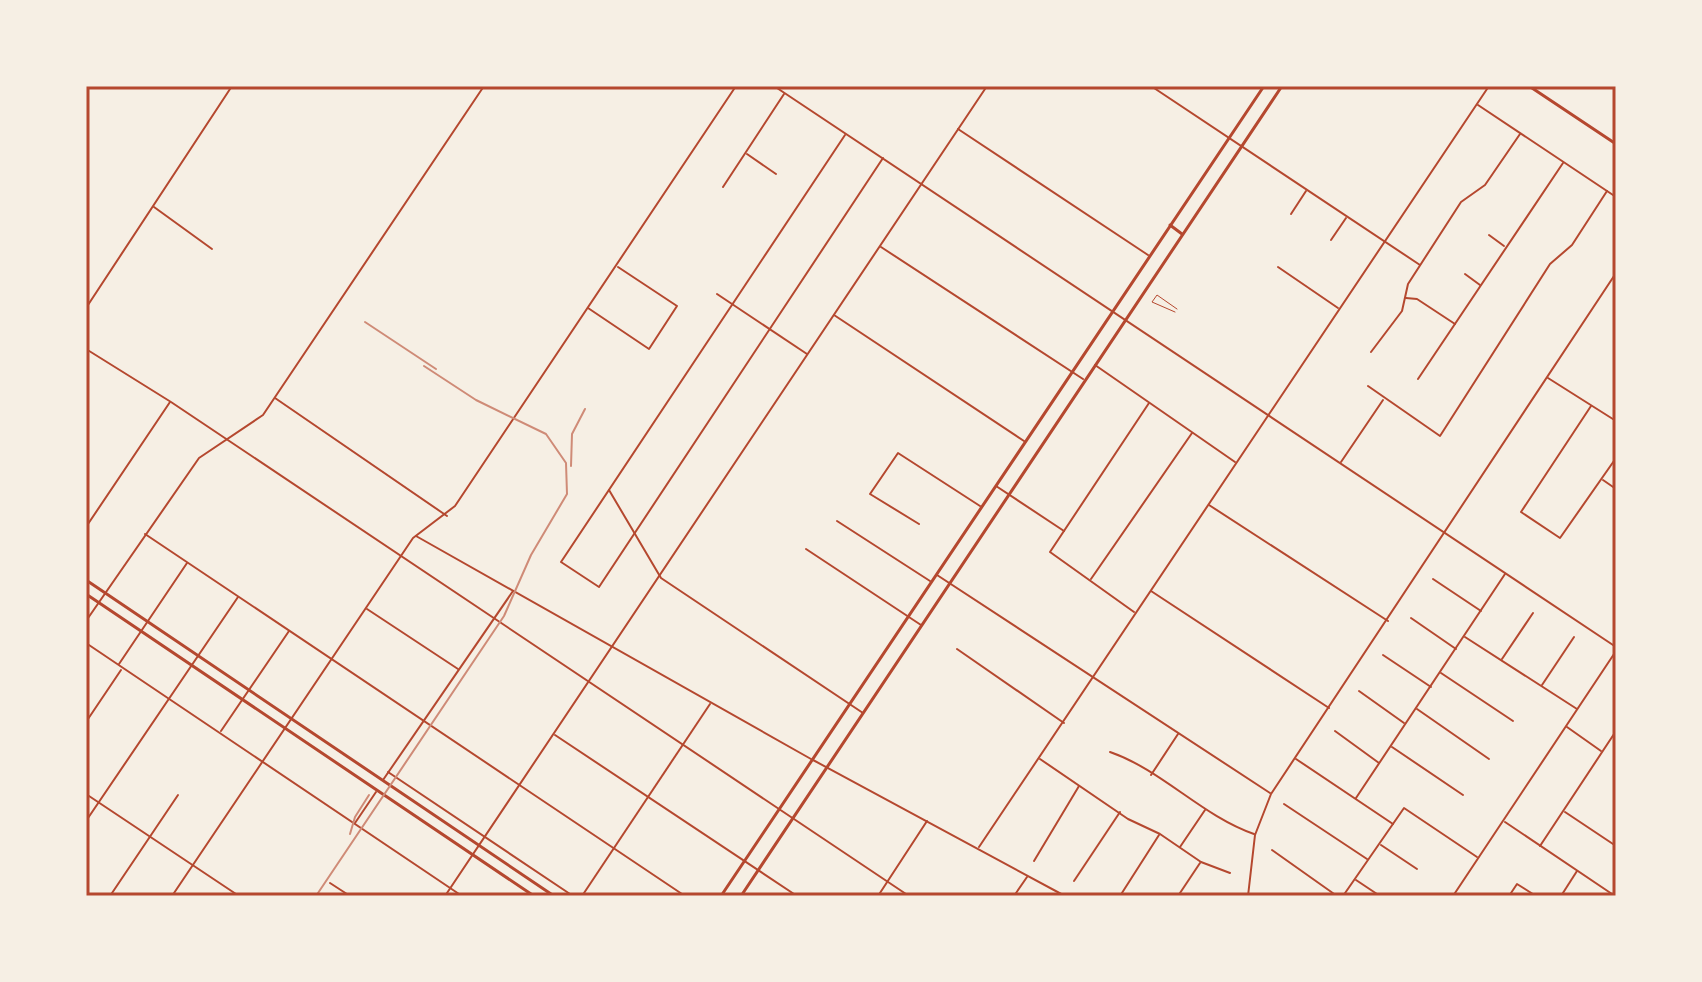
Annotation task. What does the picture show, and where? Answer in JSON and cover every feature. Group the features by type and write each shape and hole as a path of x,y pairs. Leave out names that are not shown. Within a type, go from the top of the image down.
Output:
{"main road":[{"path":"721,896 1264,86"},
{"path":"741,896 1282,86"},
{"path":"1529,86 1616,144"},
{"path":"1170,225 1182,234"},
{"path":"86,580 554,896"},
{"path":"86,594 534,896"}],"street":[{"path":"86,308 232,86"},
{"path":"86,621 199,458 256,421 275,398 484,86"},
{"path":"172,896 416,536 447,516 736,86"},
{"path":"774,86 1341,462 1616,649 1453,896"},
{"path":"445,896 661,578 987,86"},
{"path":"1151,86 1420,265"},
{"path":"978,848 1489,86"},
{"path":"723,187 785,93"},
{"path":"1477,104 1616,197"},
{"path":"958,129 1149,256"},
{"path":"846,134 561,562 599,587 883,158"},
{"path":"1371,352 1402,311 1408,284 1461,202 1485,185 1520,134"},
{"path":"746,153 776,174"},
{"path":"1418,379 1563,163"},
{"path":"1291,214 1307,191"},
{"path":"1368,386 1440,436 1550,264 1572,245 1607,191"},
{"path":"154,207 212,249"},
{"path":"1331,240 1346,217"},
{"path":"1489,235 1506,246"},
{"path":"880,246 1084,380"},
{"path":"588,308 649,349 677,306 617,266"},
{"path":"1278,267 1339,309"},
{"path":"1248,896 1255,835 1271,794 1616,273"},
{"path":"1465,274 1480,285"},
{"path":"717,294 808,354"},
{"path":"1405,297 1417,299 1455,324"},
{"path":"834,315 1025,441"},
{"path":"86,349 171,402 909,896"},
{"path":"1094,365 1236,463"},
{"path":"1547,377 1616,421"},
{"path":"275,398 447,516"},
{"path":"1341,462 1384,399"},
{"path":"86,527 171,402"},
{"path":"1134,612 1050,552 1149,403"},
{"path":"1591,406 1521,512 1560,538 1616,458"},
{"path":"1090,580 1192,433"},
{"path":"919,524 870,494 898,453 981,507"},
{"path":"1602,480 1616,489"},
{"path":"995,486 1064,531"},
{"path":"609,490 661,578 864,714"},
{"path":"1208,505 1388,621"},
{"path":"837,521 931,581"},
{"path":"145,534 685,896"},
{"path":"416,536 812,759 1065,896"},
{"path":"806,549 922,626"},
{"path":"86,722 187,563"},
{"path":"1356,798 1505,574"},
{"path":"936,575 1271,794"},
{"path":"1433,579 1481,611"},
{"path":"382,781 514,590"},
{"path":"1150,591 1329,708"},
{"path":"86,821 238,597"},
{"path":"367,608 459,670"},
{"path":"1501,660 1533,613"},
{"path":"1411,618 1456,649"},
{"path":"220,732 289,631"},
{"path":"1464,636 1577,709"},
{"path":"1541,686 1574,637"},
{"path":"86,643 462,896"},
{"path":"957,649 1064,723"},
{"path":"1383,655 1431,687"},
{"path":"1440,672 1513,721"},
{"path":"1359,691 1406,724"},
{"path":"582,896 711,702"},
{"path":"1416,708 1489,759"},
{"path":"1566,727 1603,752"},
{"path":"1335,731 1380,763"},
{"path":"1540,846 1616,731"},
{"path":"1151,775 1178,733"},
{"path":"554,734 797,896"},
{"path":"1391,746 1463,795"},
{"path":"1110,752 1234,827 1255,835"},
{"path":"1039,758 1201,862 1230,873"},
{"path":"1295,759 1393,824"},
{"path":"388,772 573,896"},
{"path":"1034,861 1080,785"},
{"path":"354,824 376,791"},
{"path":"86,794 239,896"},
{"path":"110,896 178,795"},
{"path":"1284,804 1369,860"},
{"path":"1343,896 1404,808 1478,858"},
{"path":"1180,847 1206,809"},
{"path":"1074,881 1120,811"},
{"path":"1564,812 1616,846"},
{"path":"878,896 927,821"},
{"path":"1504,821 1615,896"},
{"path":"1120,896 1160,834"},
{"path":"1380,844 1417,869"},
{"path":"1272,850 1337,896"},
{"path":"1178,896 1201,862"},
{"path":"1561,896 1577,871"},
{"path":"1014,896 1028,875"},
{"path":"1355,880 1380,896"},
{"path":"330,883 350,896"},
{"path":"1509,896 1517,884 1536,896"}],"lane":[{"path":"1157,295 1176,310 1152,302 1157,295"}],"railway":[{"path":"365,322 436,369"},
{"path":"316,896 504,616 531,555 567,494 566,463 546,434 476,400 424,366"},
{"path":"571,466 572,434 585,409"},
{"path":"350,834 355,817 369,795"}]}
